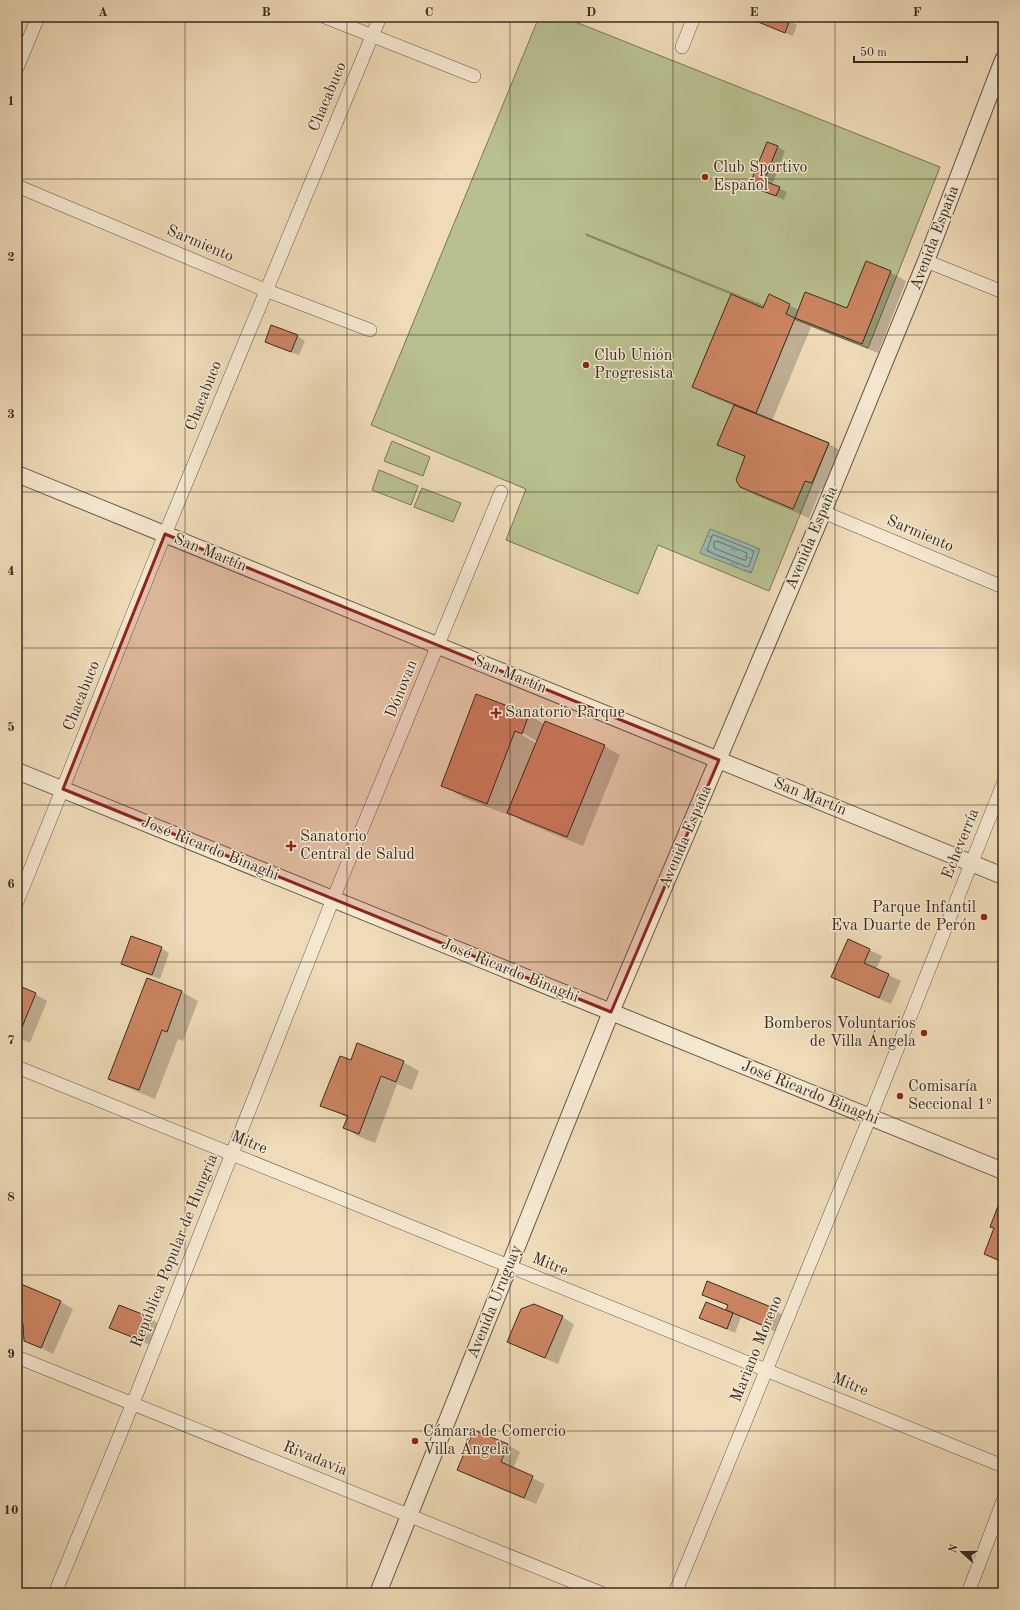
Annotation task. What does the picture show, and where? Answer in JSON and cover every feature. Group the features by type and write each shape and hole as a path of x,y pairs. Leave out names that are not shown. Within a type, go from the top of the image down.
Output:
{"street":[{"path":"17,68 38,17"},
{"path":"326,17 474,76"},
{"name":"Chacabuco","path":"17,902 265,290 380,17"},
{"path":"682,47 694,17"},
{"name":"Avenida España","path":"611,1012 823,512 926,261 1003,60"},
{"name":"Sarmiento","path":"17,186 265,290 370,330"},
{"path":"926,261 1003,292"},
{"name":"San Martín","path":"17,474 1003,876"},
{"name":"Dónovan","path":"333,899 501,492"},
{"name":"Sarmiento","path":"823,512 1003,587"},
{"name":"José Ricardo Binaghi","path":"17,771 1003,1171"},
{"name":"Echeverría","path":"870,1117 1003,784"},
{"name":"República Popular de Hungría","path":"54,1593 133,1403 333,899"},
{"name":"Avenida Uruguay","path":"378,1593 611,1012"},
{"name":"Mitre","path":"17,1067 1003,1466"},
{"name":"Mariano Moreno","path":"675,1593 870,1117"},
{"name":"Rivadavia","path":"17,1357 601,1593"},
{"path":"968,1593 1003,1501"}],"highlighted area":[{"path":"165,534 719,760 611,1012 63,789"}],"green space":[{"path":"539,17 563,17 940,167 868,348 794,319 756,413 829,443 769,591 658,545 638,594 506,540 526,489 371,425","holes":["586,234 764,306 763,307"]},
{"path":"392,441 430,457 423,476 384,461"},
{"path":"379,470 418,486 411,505 372,490"},
{"path":"422,488 461,503 453,522 414,507"}],"water":[{"path":"710,529 760,549 751,573 700,553"}],"building":[{"path":"752,17 784,17 790,19 785,33 751,19"},
{"path":"767,142 778,146 764,181 780,187 776,196 749,186"},
{"path":"866,261 891,271 862,344 795,318 805,292 847,308"},
{"path":"731,294 763,308 769,294 790,304 786,314 795,318 756,413 692,387"},
{"path":"271,325 298,335 291,352 265,342"},
{"path":"734,405 829,443 812,483 805,481 793,509 740,487 736,480 745,456 717,445"},
{"path":"476,694 529,714 522,734 515,731 487,804 441,786"},
{"path":"545,721 605,745 567,837 507,813"},
{"path":"131,936 162,947 152,975 121,964"},
{"path":"848,939 870,949 864,963 889,974 879,998 831,977"},
{"path":"147,978 182,991 167,1032 162,1030 139,1090 108,1079"},
{"path":"17,985 36,993 18,1037 17,1036"},
{"path":"357,1043 404,1061 396,1082 381,1076 359,1134 343,1128 348,1116 320,1106 340,1056 351,1060"},
{"path":"998,1206 1002,1209 1003,1207 1003,1262 984,1254 994,1228 990,1227"},
{"path":"707,1281 771,1307 764,1326 726,1310 728,1305 702,1295"},
{"path":"21,1284 61,1301 41,1348 24,1341 23,1324 17,1321 17,1293"},
{"path":"706,1302 733,1313 727,1329 699,1318"},
{"path":"534,1304 563,1316 545,1358 507,1342 521,1309"},
{"path":"119,1305 152,1318 142,1341 109,1328"},
{"path":"474,1430 508,1444 501,1462 533,1476 524,1498 457,1470"}],"place":[{"name":"Club Sportivo Español","path":"705,177"},
{"name":"Club Unión Progresista","path":"586,365"},
{"name":"Sanatorio Parque","path":"496,713"},
{"name":"Sanatorio Central de Salud","path":"291,846"},
{"name":"Parque Infantil Eva Duarte de Perón","path":"984,917"},
{"name":"Bomberos Voluntarios de Villa Ángela","path":"924,1033"},
{"name":"Comisaría Seccional 1º","path":"900,1096"},
{"name":"Cámara de Comercio Villa Ángela","path":"415,1441"}]}
